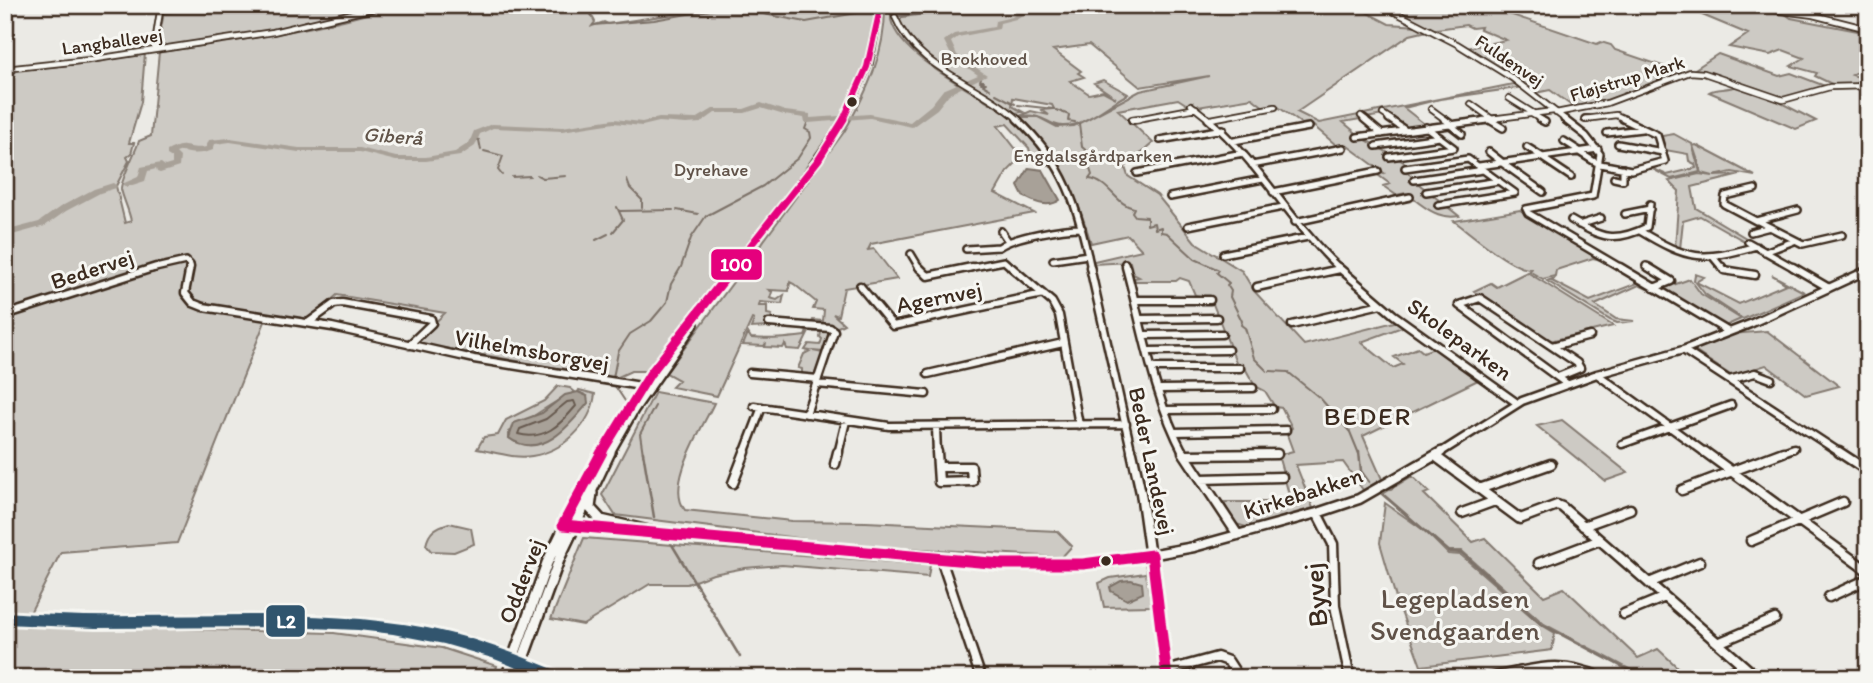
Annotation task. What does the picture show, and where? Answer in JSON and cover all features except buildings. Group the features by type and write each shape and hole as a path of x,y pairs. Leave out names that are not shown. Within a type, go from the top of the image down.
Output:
{"main road":[{"name":"Oddervej","path":"506,678 530,605 613,431 852,110 873,61 881,26 881,6"},
{"name":"Oddervej","path":"516,678 568,526 646,387"},
{"path":"600,470 590,502 596,516 662,534"}],"street":[{"path":"154,49 161,5"},
{"name":"Langballevej","path":"5,69 89,60 273,32 387,5"},
{"name":"Fuldenvej","path":"1381,5 1501,71 1586,136 1598,149"},
{"path":"1734,5 1813,15 1868,29"},
{"name":"Beder Landevej","path":"895,17 911,46 939,68 1016,117 1041,143 1070,186 1126,424 1152,555 1167,675"},
{"name":"Fløjstrup Mark","path":"1357,137 1555,112 1619,99 1690,72 1704,73 1783,100 1830,87 1868,86"},
{"path":"1509,98 1545,122"},
{"path":"1471,104 1503,128"},
{"name":"Skoleparken","path":"1132,120 1193,107 1211,119 1234,141 1295,222 1340,269 1381,304 1517,403"},
{"path":"1211,119 1275,107"},
{"path":"1431,109 1462,134"},
{"path":"1383,114 1405,130"},
{"path":"1564,141 1597,163 1633,169 1665,162 1660,138 1644,129 1616,114 1585,119"},
{"path":"1361,116 1382,134"},
{"path":"1234,141 1310,127"},
{"path":"1389,157 1454,148 1426,128"},
{"path":"1160,140 1223,129"},
{"path":"1607,133 1644,129"},
{"path":"1376,146 1440,137"},
{"path":"1618,145 1663,152"},
{"path":"1527,146 1571,177"},
{"path":"1252,165 1343,148"},
{"path":"1413,180 1598,149 1593,196 1535,205 1526,211 1729,332"},
{"path":"1489,152 1543,192"},
{"path":"1137,173 1243,153"},
{"path":"1405,168 1468,159 1515,193 1438,205"},
{"path":"1614,178 1623,180 1623,168"},
{"path":"1273,192 1378,171"},
{"path":"1170,197 1263,178"},
{"path":"1426,192 1499,181"},
{"path":"1755,189 1723,199 1727,207 1794,241 1808,244 1842,235"},
{"path":"1295,222 1410,197"},
{"path":"1188,226 1283,206"},
{"path":"1571,220 1608,240 1647,228 1650,206 1625,214"},
{"path":"1758,221 1798,210"},
{"path":"1579,225 1601,218"},
{"path":"1751,232 1770,227"},
{"path":"999,247 1008,241 1031,237 1043,231 1082,228"},
{"path":"1640,231 1674,249 1713,257 1756,246"},
{"path":"1001,232 1008,241"},
{"path":"1223,254 1308,237"},
{"path":"1765,252 1794,241"},
{"path":"1748,242 1829,288"},
{"name":"Agernvej","path":"966,249 999,247 1004,261 1043,294 1056,309 1079,425"},
{"name":"Agernvej","path":"911,254 922,273 928,276 1004,261"},
{"path":"1053,260 1088,255"},
{"path":"1713,257 1724,270 1755,275"},
{"name":"Bedervej","path":"5,315 192,258"},
{"name":"Vilhelmsborgvej","path":"192,258 185,293 193,303 216,310 308,323 474,359 646,387"},
{"path":"1125,262 1159,389 1174,432 1185,455 1238,535"},
{"path":"1646,266 1671,281 1654,288"},
{"path":"1257,287 1340,269"},
{"name":"Kirkebakken","path":"568,526 941,559 1045,565 1111,562 1152,555 1318,513 1364,496 1435,456 1517,403 1597,374 1684,350 1868,270"},
{"name":"Agernvej","path":"860,286 893,326 1043,294"},
{"path":"1558,377 1580,368 1577,363 1480,298 1459,305 1567,384"},
{"path":"1136,300 1210,300"},
{"name":"Vilhelmsborgvej","path":"308,323 327,308 342,303 431,318 432,323 409,345"},
{"name":"Skoleparken","path":"1292,325 1381,304"},
{"path":"1140,319 1217,318"},
{"path":"769,323 833,329 806,414"},
{"path":"1145,335 1222,334"},
{"path":"1552,346 1590,336"},
{"path":"928,374 1063,343"},
{"path":"1149,351 1228,350"},
{"path":"1684,350 1868,471"},
{"path":"1154,369 1240,368"},
{"path":"750,373 926,394"},
{"path":"1729,380 1755,373 1770,379"},
{"path":"1597,374 1868,570"},
{"path":"1159,389 1253,388"},
{"path":"1622,444 1731,405"},
{"path":"733,483 758,407 846,421 936,427 1126,424"},
{"path":"1166,410 1272,409"},
{"path":"835,464 846,421"},
{"path":"936,427 938,467 939,482 972,481 971,467 938,467"},
{"path":"1174,432 1286,430"},
{"path":"1682,490 1794,448"},
{"path":"1185,455 1277,454"},
{"path":"1435,456 1520,519 1557,505 1562,507 1758,678"},
{"path":"1479,489 1551,464"},
{"path":"1201,479 1282,477"},
{"path":"1462,513 1495,501"},
{"path":"1751,541 1843,502"},
{"path":"1583,526 1630,509"},
{"name":"Byvej","path":"1318,513 1331,531 1333,541 1334,595 1350,678"},
{"path":"1539,563 1600,540"},
{"path":"941,559 981,678"},
{"path":"1649,583 1700,562"},
{"path":"1829,597 1868,579"},
{"path":"1624,614 1665,597"},
{"path":"1718,643 1775,619"},
{"path":"1167,675 1217,657 1232,663 1238,678"},
{"path":"1488,678 1563,665 1580,667 1602,678"},
{"path":"1718,678 1744,666"}],"green space":[{"path":"241,5 382,5 273,31 157,47 164,13"},
{"name":"Dyrehave","path":"399,5 586,5 595,22 592,26 604,22 608,24 720,7 758,11 797,5 876,5 871,48 845,109 809,165 645,371 631,371 616,378 414,343 445,313 337,295 307,321 268,314 177,543 61,552 30,613 5,610 5,71 91,63 145,53 141,102 129,143 134,143 131,154 127,157 129,161 116,186 125,223 131,221 121,185 139,141 151,136 159,52 310,28"},
{"path":"885,5 891,5 891,20 898,35 910,49 944,75 1013,118 1052,164 1048,165 1031,157 1029,148 1007,124 998,126 1022,157 1007,172 995,193 1034,213 871,244 868,250 874,249 897,279 844,288 838,316 833,314 844,324 838,327 811,324 813,320 823,321 824,310 813,309 816,302 794,284 790,282 789,291 769,290 772,292 770,298 777,300 784,295 782,304 760,302 759,306 767,306 767,314 772,315 768,327 751,328 752,319 717,396 672,387 679,380 666,373 844,132 874,71 882,39"},
{"path":"895,5 982,5 899,16 896,15"},
{"path":"991,5 1121,5 1126,8 1138,5 1379,5 1360,9 1389,24 1418,26 1427,31 1410,35 1297,112 1319,123 1518,83 1523,87 1440,99 1404,108 1427,126 1405,129 1383,115 1343,122 1361,137 1407,164 1404,170 1413,177 1410,181 1415,181 1425,189 1424,194 1430,193 1459,216 1451,217 1431,211 1406,193 1396,195 1383,186 1390,184 1378,175 1384,173 1379,169 1345,144 1336,145 1310,123 1302,124 1277,106 1265,108 1252,98 1192,108 1178,99 1118,110 1153,143 1125,167 1128,176 1157,195 1195,242 1242,271 1254,291 1304,345 1398,321 1405,326 1361,342 1393,368 1403,364 1394,357 1418,348 1423,352 1434,348 1478,380 1363,436 1382,479 1363,490 1343,462 1296,465 1313,508 1246,527 1236,524 1223,502 1281,502 1290,498 1278,455 1293,451 1286,432 1292,428 1282,408 1275,407 1265,391 1255,386 1246,370 1236,362 1211,299 1195,295 1189,281 1180,278 1176,281 1135,281 1134,278 1139,277 1133,274 1130,262 1094,264 1094,261 1142,250 1128,235 1091,243 1065,175 1046,147 1019,117 1038,117 1020,116 1031,111 1049,115 1042,110 1054,109 1052,105 1013,98 1012,106 1023,112 1015,113 926,54 899,20 903,17","holes":["1089,45 1140,87 1209,76 1140,91 1093,116 1128,94 1103,80 1094,83 1116,98 1103,91 1089,94 1070,81 1084,77 1078,73 1081,71 1053,50","1038,117 1062,126 1085,120 1074,126 1057,127"]},
{"path":"1385,5 1483,5 1597,44 1601,42 1611,45 1615,50 1683,73 1612,101 1576,109 1550,90 1536,93 1467,48 1506,40 1480,29 1481,27 1472,28 1466,25 1429,30"},
{"path":"1678,5 1728,5 1782,12 1791,18 1868,33 1868,69 1864,68 1852,75 1862,78 1859,81 1866,85 1836,86 1815,76 1817,73 1791,66 1804,58 1783,50 1770,55 1729,47 1748,34"},
{"path":"1718,54 1779,76 1791,73 1825,86 1785,99 1775,98 1695,69"},
{"path":"1737,86 1784,102 1781,103 1816,121 1796,129 1709,92"},
{"path":"1674,134 1692,144 1700,172 1671,179 1649,167 1667,175 1696,168 1695,164 1689,161 1688,154 1665,150 1662,136"},
{"path":"1696,145 1755,176 1732,172 1714,176 1740,175 1692,187 1696,208 1751,241 1746,242 1700,216 1683,221 1680,249 1675,248 1679,191 1669,181 1699,174 1713,176 1702,173 1693,146"},
{"path":"1520,210 1601,260 1593,258 1556,270 1555,276 1543,279 1529,271 1532,269 1503,258 1454,221"},
{"path":"1527,272 1613,326 1550,341 1474,291 1491,283 1497,287"},
{"path":"1695,274 1704,277 1696,282 1739,304 1786,284 1772,275 1804,292 1743,319 1705,294 1694,280"},
{"path":"1555,278 1552,281 1590,301 1640,282 1671,300 1639,285 1595,305 1616,319 1634,321 1617,323 1547,281"},
{"path":"1690,279 1701,294 1741,319 1723,327 1659,290"},
{"path":"811,328 800,350 787,349 785,344 783,348 765,347 766,343 764,346 743,345 748,333 751,338 786,338 805,336 807,331 803,330"},
{"path":"815,328 829,334 823,352 813,351 823,353 815,374 802,374 802,369 798,368 804,354 810,351 805,350 809,344 820,345 822,339 821,332 814,332"},
{"path":"1767,331 1839,386 1806,395 1766,365 1732,376 1693,350 1731,334"},
{"path":"558,386 570,388 576,393 552,404 509,432 509,438 515,442 540,443 587,396 578,392 579,390 595,394 588,416 565,443 543,453 525,457 477,449 484,437 498,435 506,420 544,401"},
{"path":"655,392 714,403 682,472 680,499 685,510 792,521 1057,531 1072,546 1062,557 854,545 615,515 602,495"},
{"path":"1562,420 1628,473 1605,481 1537,426"},
{"path":"1412,476 1429,492 1424,494 1473,542 1485,538 1544,596 1564,588 1638,658 1658,649 1689,678 1646,678 1544,624 1462,551 1449,551 1383,494"},
{"name":"Legepladsen Svendgaarden","path":"1385,503 1425,531 1448,554 1461,555 1540,624 1555,633 1552,650 1421,666 1396,598 1380,543"},
{"path":"449,523 471,528 474,544 454,552 431,551 426,545 429,536 437,528"},
{"path":"584,538 930,565 928,577 782,565 745,568 713,574 687,584 650,584 583,625 551,619"},
{"path":"1146,573 1151,606 1104,607 1099,583 1110,578"},
{"path":"5,625 334,633 442,648 497,666 494,678 5,678"}],"water":[{"path":"1029,168 1043,170 1060,200 1046,204 1023,196 1018,186"},
{"path":"578,392 587,396 588,403 564,430 554,437 532,445 521,444 509,438 514,423 542,413 565,395"},
{"path":"1121,581 1142,583 1143,593 1127,600 1111,591 1110,587"}],"waterway":[{"name":"Giberå","path":"807,119 870,116 912,125 934,107 946,92 983,75 954,56 947,41 956,35 997,28 997,22 1014,18 1025,10 1059,5"},
{"path":"593,25 654,20 727,7 806,22 862,12 872,7"},
{"path":"981,78 980,81 984,81 981,83 986,83 983,85 990,89"},
{"path":"996,94 1015,104"},
{"name":"Giberå","path":"126,184 142,179 144,169 161,165 160,170 176,165 176,157 170,153 182,148 190,151 205,150 210,148 212,142 230,140 299,150 360,150 396,159 426,159 457,154 472,144 477,133 492,126 562,129 614,121 642,124 659,120 686,122 698,121 713,111 745,111 761,105 784,113 807,116"},
{"path":"1018,105 1054,109"},
{"path":"1056,110 1069,115 1068,121 1075,122"},
{"path":"613,378 618,352 630,334 651,321 667,302 671,284 681,267 691,238 706,216 763,186 798,158 811,138 810,132 805,129 808,121"},
{"path":"1079,124 1082,147 1089,153 1082,154 1091,158 1083,166 1090,169 1092,175 1089,179 1102,184 1122,202 1134,208 1132,212 1135,216 1147,217 1147,225 1154,223 1155,229 1161,227 1161,232 1167,233 1195,259 1219,270 1217,273 1229,283 1227,285 1231,291 1230,297 1242,321 1241,325 1245,328 1254,358 1267,371"},
{"path":"475,139 479,140 481,150"},
{"path":"484,151 503,156 498,170 502,175"},
{"path":"537,175 543,178 566,176"},
{"path":"512,177 530,176"},
{"path":"627,180 630,188 642,200 642,208"},
{"name":"Giberå","path":"5,234 42,224 63,209 97,191 113,186"},
{"path":"613,232 623,220 617,207"},
{"path":"620,211 673,210"},
{"path":"677,210 698,214"},
{"path":"596,240 608,234"},
{"path":"1270,371 1288,372 1320,398 1350,432 1359,454"},
{"path":"615,386 625,401"},
{"path":"643,454 640,434 655,406"},
{"path":"643,452 654,517"},
{"path":"1359,452 1361,471 1369,482"},
{"path":"1382,494 1449,552 1462,553 1541,624 1643,678"},
{"path":"671,543 740,657"}],"transit line":[{"name":"100","path":"881,5 867,67 851,105 831,141 650,374 613,431 563,525 1002,564 1083,564 1152,555"},
{"name":"100","path":"1152,555 1167,678"},
{"name":"L2","path":"5,618 95,622 288,621 358,624 461,642 558,678"}],"district":[{"name":"BEDER","path":"1368,416"}],"park label":[{"name":"Brokhoved","path":"984,58"},
{"name":"Engdalsgårdparken","path":"1093,155"}]}
